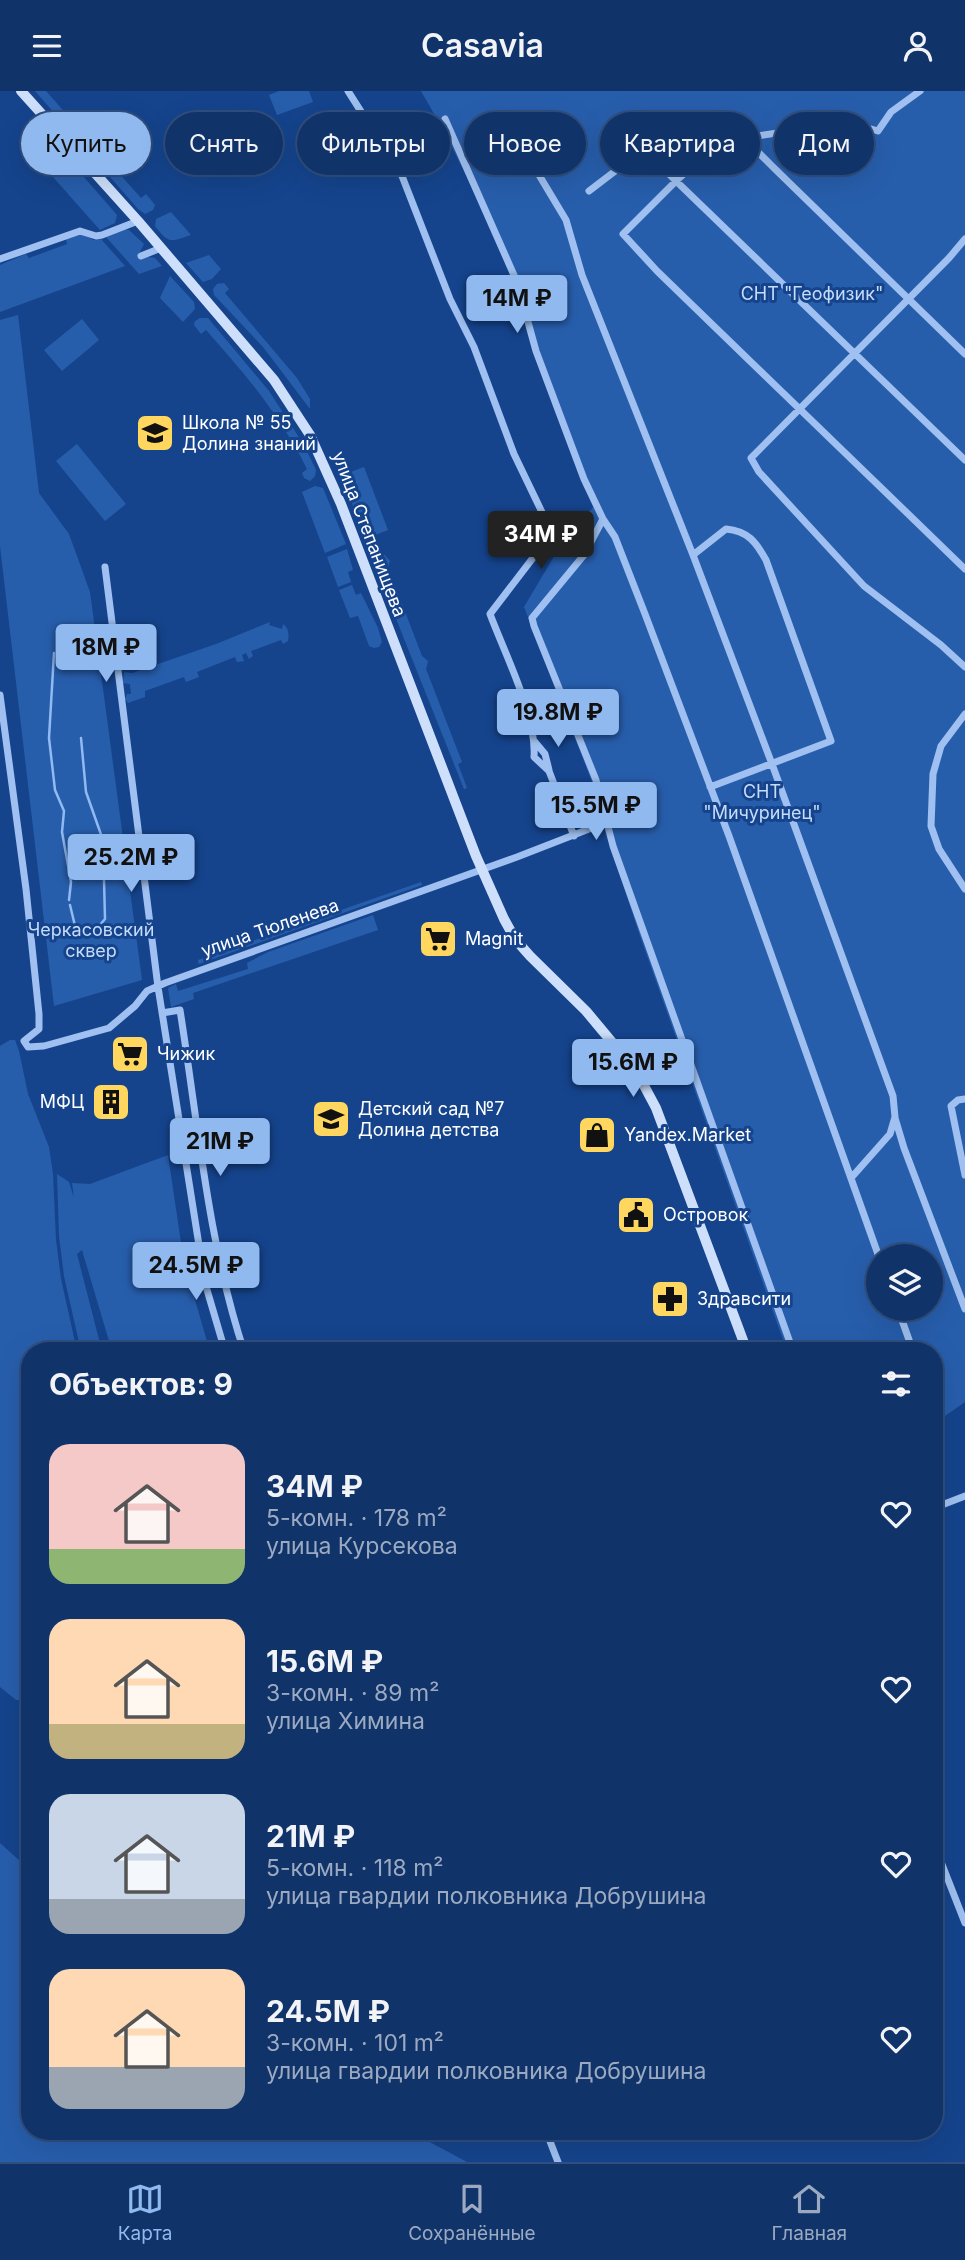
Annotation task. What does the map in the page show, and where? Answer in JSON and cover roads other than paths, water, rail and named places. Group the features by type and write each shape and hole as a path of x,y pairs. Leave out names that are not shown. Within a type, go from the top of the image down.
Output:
{"street":[{"name":"улица Степанищева","path":"22,91 274,380 310,435 341,504 409,685 504,919 515,939 547,975 586,1011 640,1078 656,1108 744,1342"},
{"path":"348,91 402,176 450,299 476,354 514,454 552,533 490,614 531,723 535,742 534,757 550,771 574,836"},
{"path":"760,136 824,126 862,126 878,131 891,113 920,91"},
{"path":"450,130 517,282 536,351 563,426 603,519 619,549 710,787 874,1244"},
{"path":"589,191 644,149 965,460"},
{"path":"760,154 965,354"},
{"path":"539,175 566,220 582,275 772,764 893,1096 895,1117 904,1148 965,1309"},
{"path":"683,175 623,234 657,271 965,569"},
{"path":"0,259 80,231 102,235 138,221"},
{"path":"965,239 751,458 759,472 864,586 942,645 965,667"},
{"path":"141,256 161,248"},
{"path":"603,519 584,555 532,618 596,779 621,871 790,1342"},
{"path":"693,555 726,529 741,530 755,541 766,560 831,741 710,787"},
{"path":"104,568 162,1013 205,1283 222,1342"},
{"name":"улица Тюленева","path":"0,695 26,889 39,1014 39,1029 24,1041 27,1047 44,1046 108,1028 135,1006 147,991 158,986 607,822"},
{"path":"965,714 941,746 933,775 931,826 939,849 965,889"},
{"path":"162,1013 180,1010 215,1242 241,1342"},
{"path":"965,1098 951,1106 965,1173"},
{"path":"851,1178 890,1134 895,1117"},
{"path":"902,1321 910,1342"},
{"path":"943,1505 965,1496"},
{"path":"943,1867 965,1923"},
{"path":"549,2140 558,2162"}],"waterway":[{"path":"54,653 49,738 55,790 64,811 62,832 71,882 69,900"},
{"path":"70,905 76,930 94,932 105,919 104,880 107,865 104,843 86,792 81,738"}],"place":[{"name":"Школа № 55 Долина знаний","path":"155,433"},
{"name":"Magnit","path":"438,939"},
{"name":"Чижик","path":"130,1054"},
{"name":"МФЦ","path":"111,1102"},
{"name":"Детский сад №7 Долина детства","path":"331,1119"},
{"name":"Yandex.Market","path":"597,1135"},
{"name":"Островок","path":"636,1215"},
{"name":"Здравсити","path":"670,1299"}],"park label":[{"name":"СНТ \"Геофизик\"","path":"812,294"},
{"name":"СНТ \"Мичуринец\"","path":"762,802"},
{"name":"Черкасовский сквер","path":"91,940"}]}
